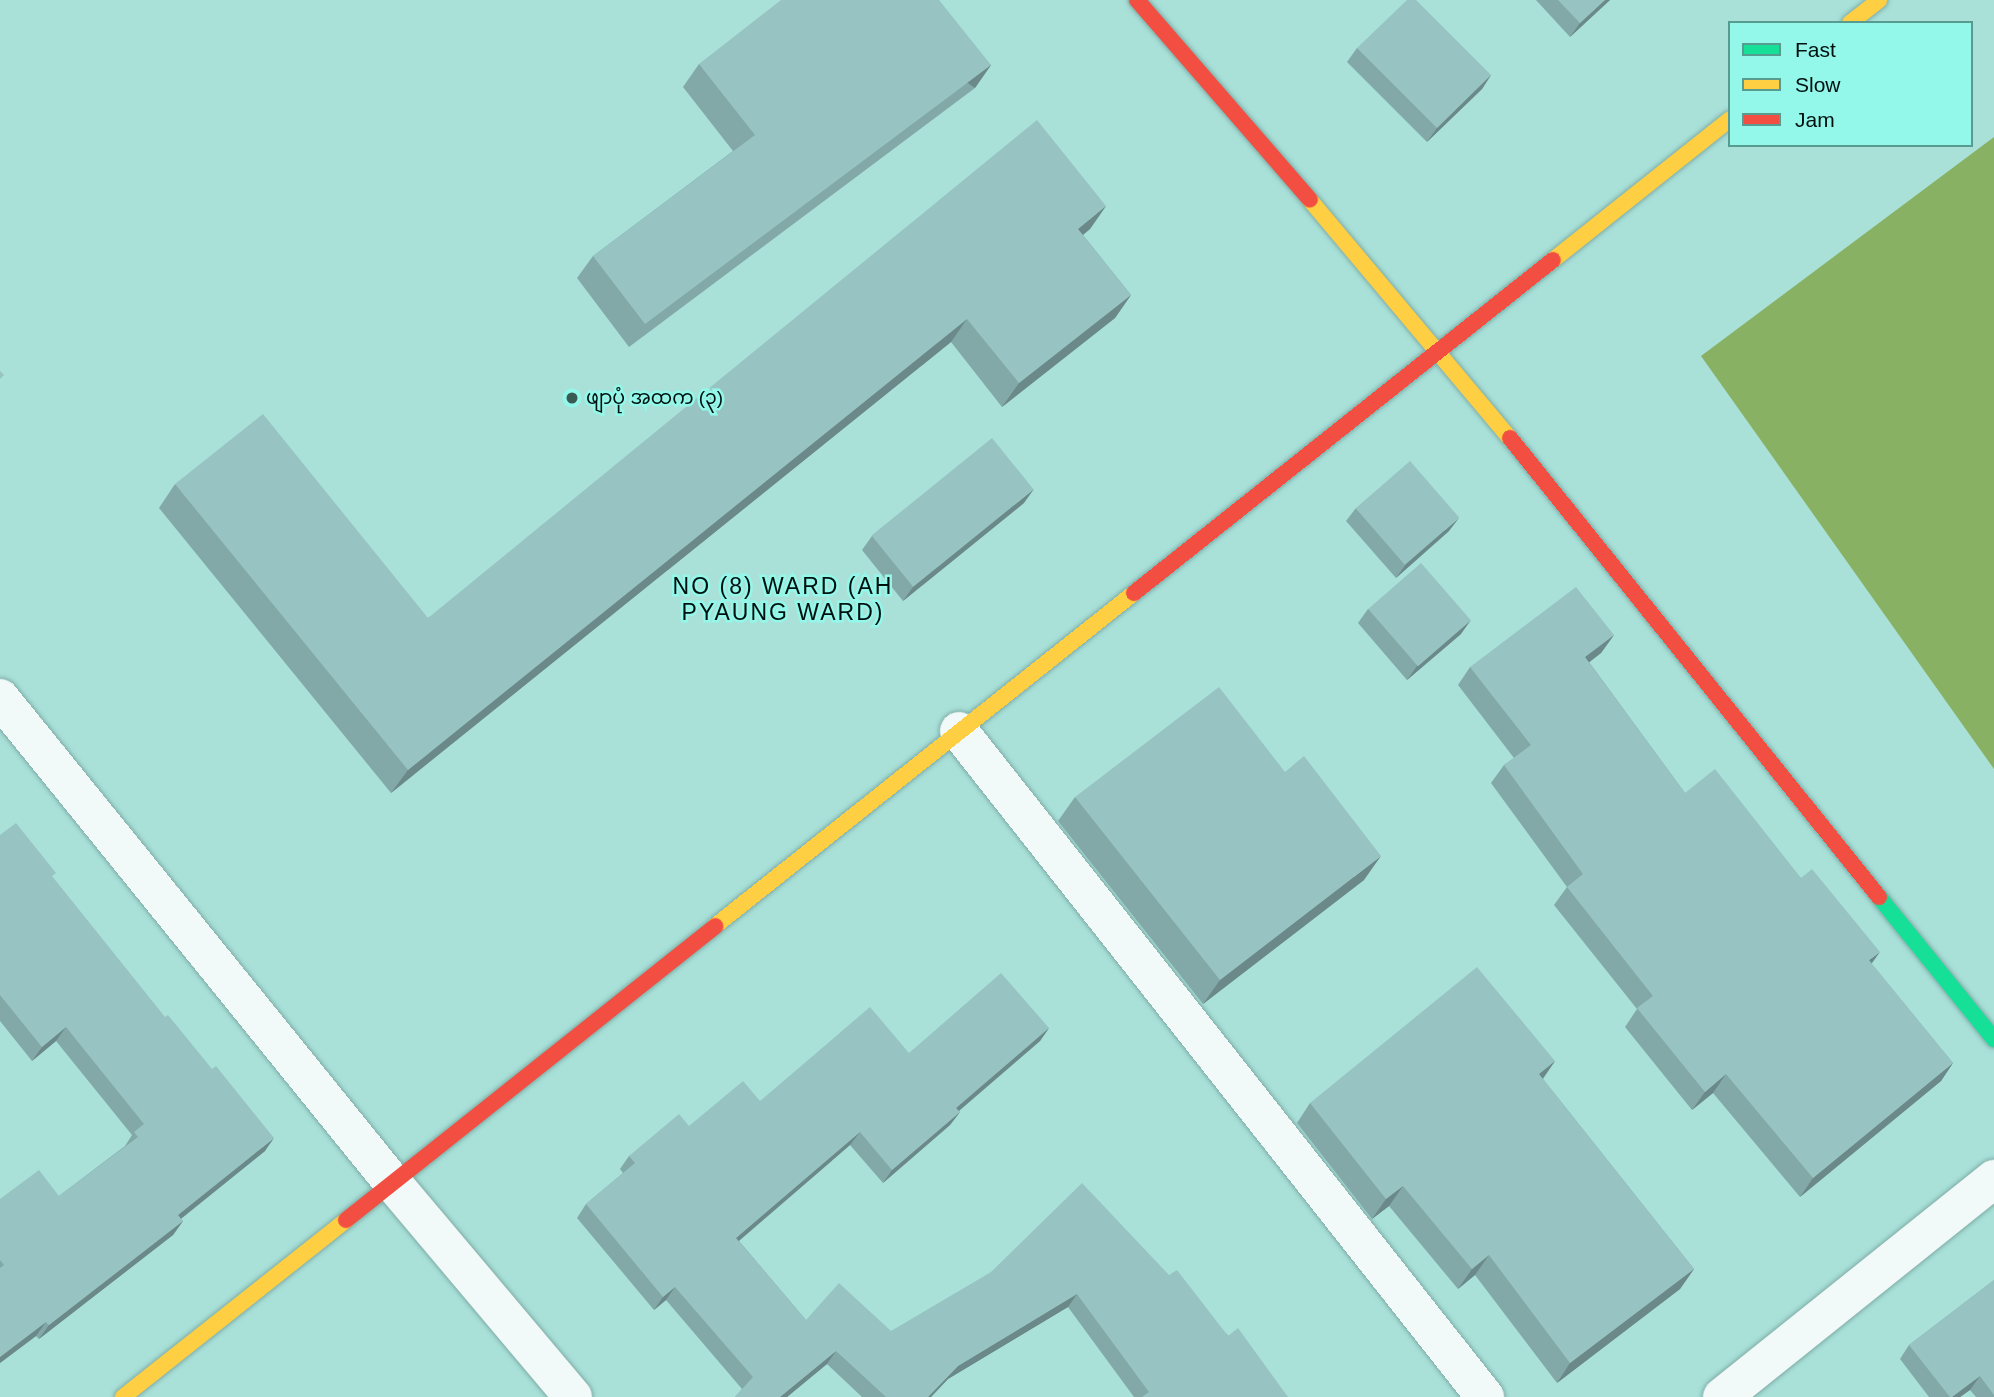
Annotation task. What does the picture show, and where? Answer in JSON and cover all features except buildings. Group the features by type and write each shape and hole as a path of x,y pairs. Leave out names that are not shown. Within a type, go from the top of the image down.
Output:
{"street":[{"path":"1137,0 1440,350 1994,1039"},
{"path":"1852,21 1878,0"},
{"path":"123,1397 1728,121"},
{"path":"0,698 392,1182 573,1397"},
{"path":"959,731 1485,1397"},
{"path":"1722,1397 1994,1179"}],"shaded area":[{"path":"1994,137 1994,769 1701,356"}],"traffic: fast":[{"path":"1879,897 1994,1039"}],"traffic: slow":[{"path":"1853,21 1879,0"},
{"path":"1553,260 1728,121"},
{"path":"1310,200 1510,438"},
{"path":"715,926 1134,593"},
{"path":"123,1397 346,1220"}],"traffic: jam":[{"path":"1137,0 1310,200"},
{"path":"1134,593 1553,260"},
{"path":"1510,438 1879,897"},
{"path":"346,1220 715,926"}],"place":[{"name":"ဖျာပုံ အထက (၃)","path":"572,398"}],"district":[{"name":"NO (8) WARD (AH PYAUNG WARD)","path":"783,599"}]}
